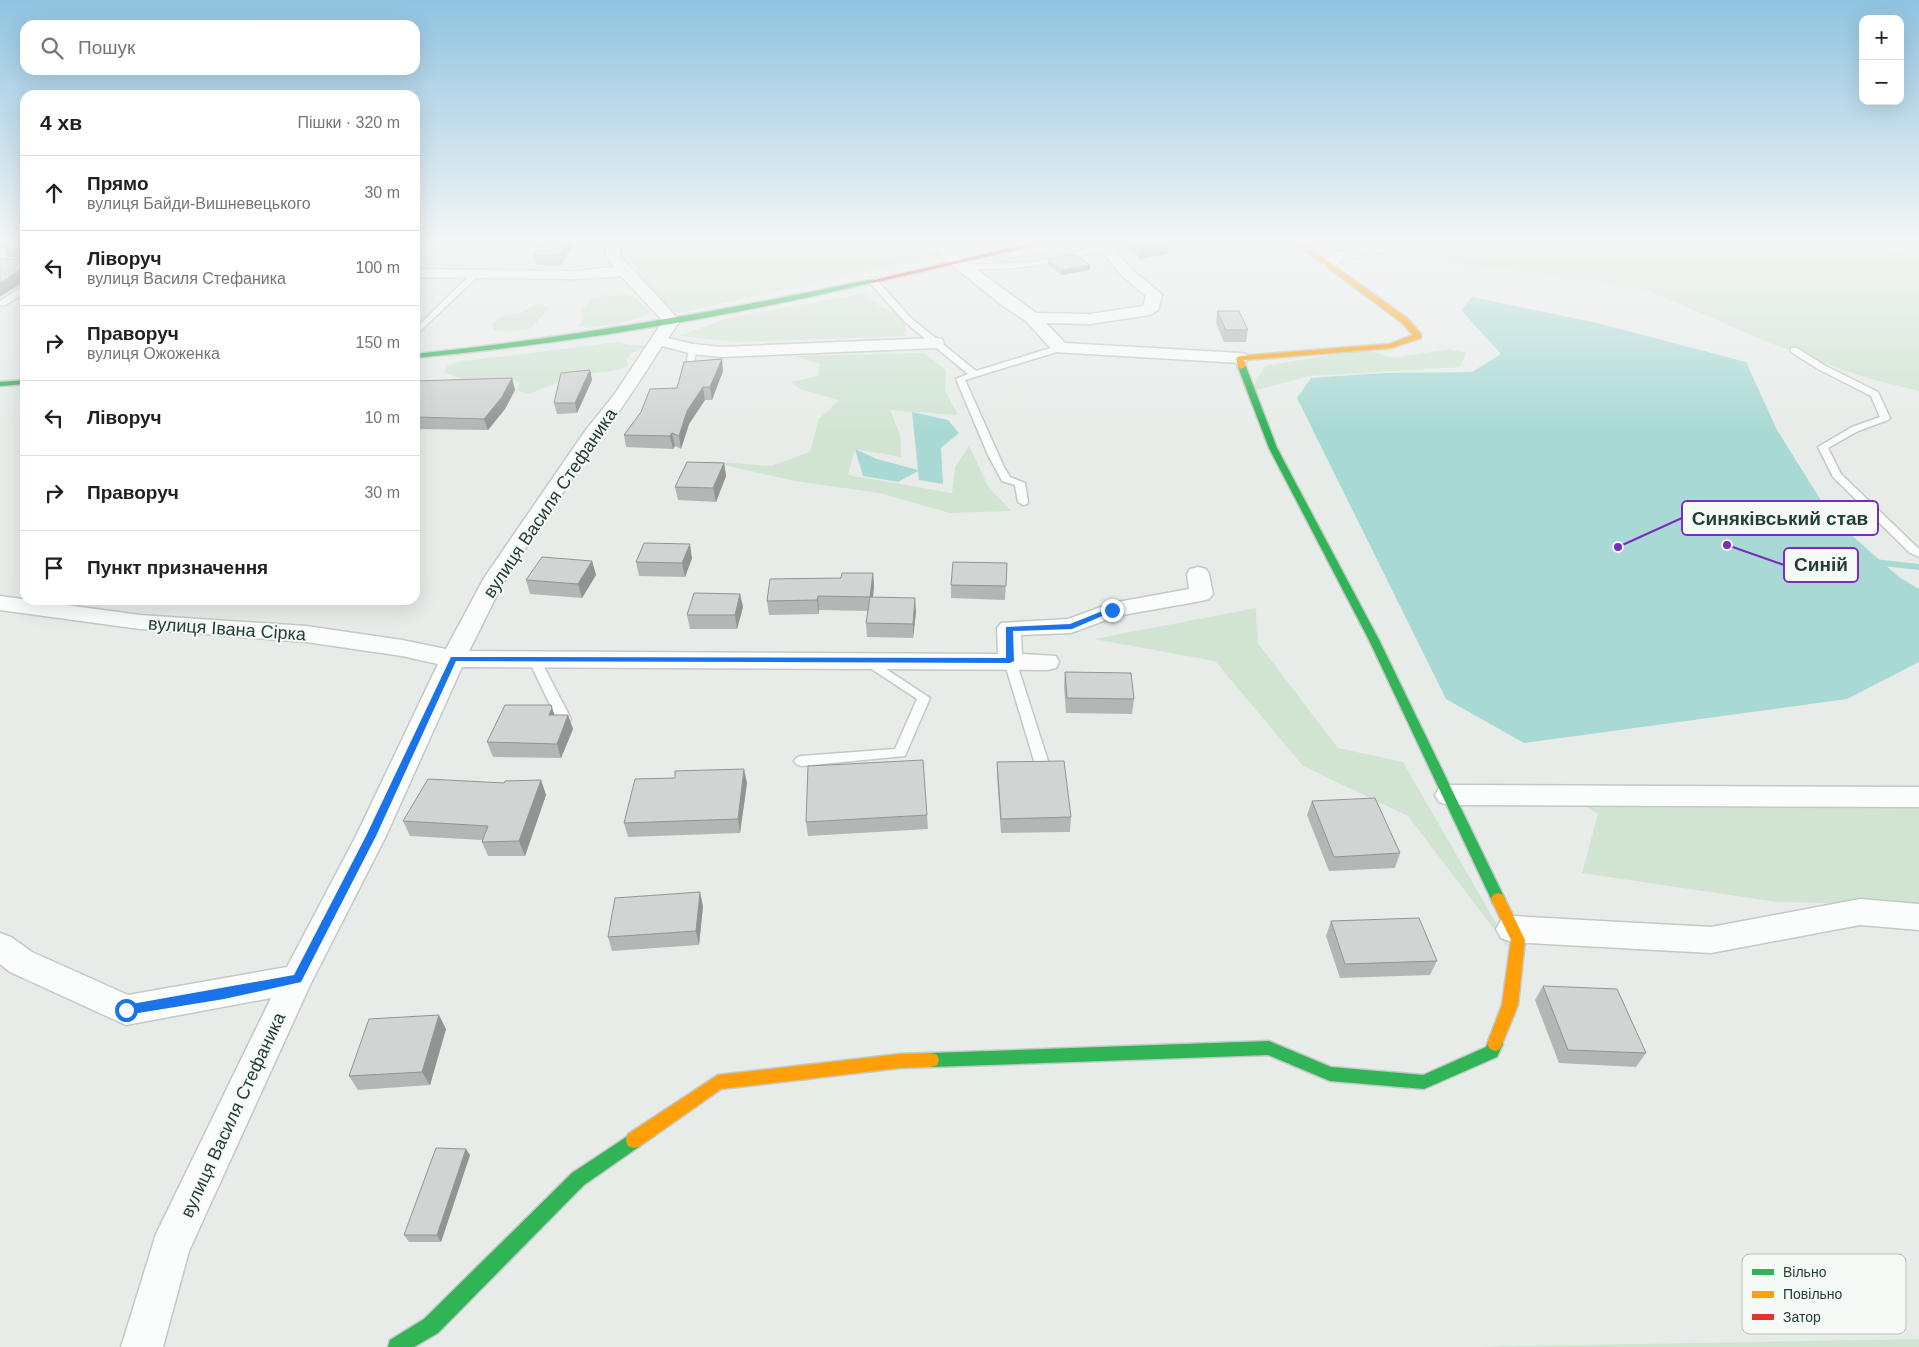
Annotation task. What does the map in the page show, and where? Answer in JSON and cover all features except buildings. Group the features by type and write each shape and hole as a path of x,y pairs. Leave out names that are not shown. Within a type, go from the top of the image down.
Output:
{"street":[{"path":"648,305 665,331 693,349 721,352 936,343"},
{"path":"420,356 490,351 563,341 665,331 711,315 758,305"},
{"path":"1013,305 1032,318 1060,348 1240,358 1391,346 1418,336 1404,320 1383,305"},
{"path":"1032,318 1090,319 1150,310 1151,305"},
{"name":"вулиця Василя Стефаника","path":"142,1347 170,1248 297,979 371,836 453,659 495,578 592,435 621,398 665,331"},
{"path":"397,1347 431,1326 578,1179 718,1082 900,1061 1269,1048 1330,1074 1424,1082 1492,1052 1510,1005 1518,940 1374,640 1273,448 1243,375 1240,358"},
{"path":"0,384 20,382"},
{"path":"1010,661 1009,628 1072,626 1112,610 1201,594 1198,574"},
{"name":"вулиця Івана Сірка","path":"0,603 140,622 306,634 402,648 453,659 1046,662"},
{"path":"1449,795 1919,797"},
{"path":"1512,929 1712,940 1860,912 1919,916"},
{"path":"0,946 21,962 126,1010 224,994 297,979"}],"lane":[{"path":"420,329 445,305"},
{"path":"894,305 908,320 974,374"},
{"path":"1023,502 1020,483 1006,479 995,462 978,417 960,379 1060,348"},
{"path":"688,370 693,349"},
{"path":"1794,350 1821,368 1876,394 1885,418 1856,429 1823,447 1837,475 1919,554"},
{"path":"534,659 564,719"},
{"path":"801,761 900,753 924,698 868,661"},
{"path":"1010,661 1042,764"}],"green space":[{"path":"535,305 548,306 548,310 530,329 494,330 492,323 502,316 521,313"},
{"path":"587,305 644,305 650,311 645,315 616,324 585,327 578,326 584,318 582,311"},
{"path":"662,305 715,305 670,315"},
{"path":"801,305 878,305 905,317 906,336 738,342 679,336 725,319"},
{"path":"1681,305 1919,305 1919,391 1863,377 1770,343"},
{"path":"618,342 629,345 653,346 631,353 627,359 627,366 622,368 585,375 528,394 517,390 520,383 507,378 468,380 444,373 448,365 463,361"},
{"path":"1363,349 1393,358 1449,349 1466,353 1460,367 1309,376 1250,392 1265,366"},
{"path":"924,353 946,370 945,391 958,415 890,410 900,434 901,457 855,449 848,475 952,493 955,467 969,446 988,486 1011,511 950,513 879,493 795,481 706,461 771,466 810,452 819,419 839,400 800,389 791,382 818,376 820,364 795,356"},
{"path":"1256,608 1258,643 1338,748 1403,762 1516,958 1408,816 1303,766 1215,661 1094,639"},
{"path":"1567,795 1919,797 1919,905 1777,902 1582,873 1598,814"},
{"path":"1919,1339 1919,1347 1473,1347"}],"water":[{"path":"1465,305 1510,305 1597,323 1746,362 1777,430 1832,518 1899,577 1919,589 1919,662 1847,699 1524,743 1446,699 1297,398 1311,378 1385,373 1472,372 1501,354 1461,310"},
{"path":"912,412 948,420 959,433 941,448 943,484 919,480 918,471 898,482 863,476 855,449 877,459 918,470"}],"waterway":[{"path":"1874,562 1919,567"}],"traffic: fast":[{"path":"420,355 588,335 760,305"},
{"path":"1242,367 1273,448 1374,640 1498,899"},
{"path":"0,384 20,382"},
{"path":"931,1060 1269,1048 1330,1074 1424,1082 1492,1052 1495,1044"},
{"path":"397,1347 431,1326 578,1179 634,1140"}],"traffic: slow":[{"path":"1242,367 1240,358 1391,346 1418,336 1404,320 1383,305"},
{"path":"1495,1044 1510,1005 1518,940 1498,899"},
{"path":"634,1140 718,1082 900,1061 931,1060"}],"place":[{"name":"Синій","path":"1727,545"},
{"name":"Синяківський став","path":"1618,547"}],"route":[{"path":"126,1010 224,994 297,979 371,836 453,659 1010,661 1009,628 1072,626 1112,610"}]}
